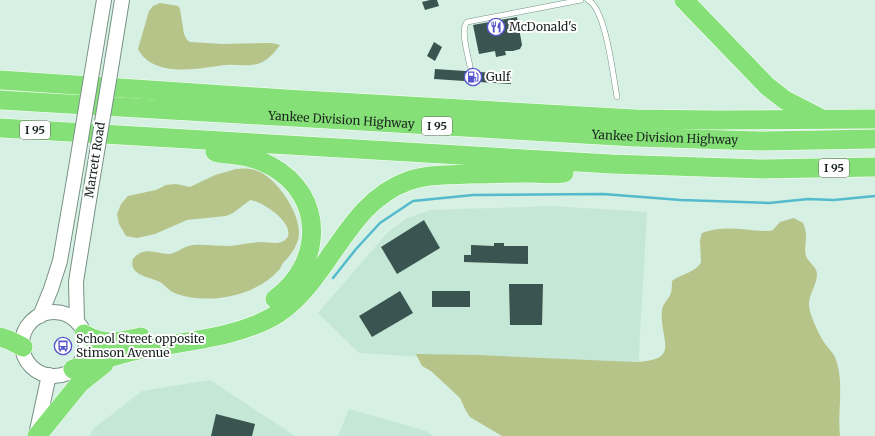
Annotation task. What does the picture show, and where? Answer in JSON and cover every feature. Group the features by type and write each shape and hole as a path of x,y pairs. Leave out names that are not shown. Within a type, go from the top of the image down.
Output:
{"highway":[{"path":"684,0 766,86 792,104 825,120"},
{"path":"0,72 25,82"},
{"path":"0,80 286,99 635,118 681,120 875,119"},
{"name":"Yankee Division Highway","path":"0,100 634,137 751,141 875,139"},
{"name":"I 95","path":"0,128 611,164 762,169 875,167"},
{"path":"81,328 101,341 115,342 237,318 258,310 279,296 296,280 305,265 311,244 312,231 310,219 307,207 301,195 287,178 274,168 252,158 218,153 172,138"},
{"path":"73,369 124,354 235,332 259,324 274,316 293,302 305,290 368,206 386,192 408,181 441,175 560,173 611,164"},
{"path":"0,337 23,347"},
{"path":"36,436 86,378 98,368 124,354"}],"main road":[{"name":"Marrett Road","path":"40,316 60,261 104,0"},
{"name":"Marrett Road","path":"81,328 76,282 122,0"},
{"path":"48,312 59,312 71,316 81,328 86,343 84,355 82,360 73,369 62,375 49,375 38,371 29,363 23,347 24,335 33,320 48,312"},
{"path":"36,436 49,375"}],"lane":[{"path":"470,66 464,31 465,25 468,22 581,0"},
{"path":"588,0 592,2 596,8 603,23 617,97"}],"shaded area":[{"path":"552,206 647,212 638,370 359,353 318,313 387,233 407,218 431,210"},
{"path":"210,380 295,436 90,436 93,429 142,391"},
{"path":"349,409 426,431 433,436 338,436"}],"green space":[{"path":"160,3 178,6 180,9 184,34 190,42 222,44 272,43 280,45 266,60 252,65 226,65 178,69 155,65 145,58 138,49 149,11 153,6"},
{"path":"245,168 254,170 267,177 275,183 294,211 299,231 298,240 292,252 279,270 269,279 245,292 231,296 203,299 175,293 160,282 137,272 132,265 133,259 137,255 146,251 170,254 193,245 230,246 261,242 278,243 287,238 287,226 282,220 262,204 250,200 233,213 226,216 187,220 155,234 137,238 126,236 119,224 117,214 121,204 128,196 156,190 166,185 176,184 190,187 215,175"},
{"path":"794,218 804,225 806,235 806,256 817,271 816,282 809,302 811,315 821,337 835,357 838,367 840,377 840,436 502,436 470,417 460,398 431,371 422,366 416,354 477,355 634,362 649,361 659,358 664,353 665,347 662,308 671,294 672,281 692,271 701,262 700,240 702,233 710,230 727,228 769,231 773,230 780,222"}],"building":[{"path":"437,0 439,6 425,10 422,2"},
{"path":"517,17 522,45 520,49 505,51 506,55 496,57 495,51 479,54 473,25"},
{"path":"434,42 442,47 435,61 427,56"},
{"name":"Gulf","path":"435,69 511,74 511,84 434,79"},
{"path":"424,220 440,248 397,274 381,247"},
{"path":"494,243 504,243 504,246 528,246 528,264 464,262 464,255 471,255 471,245 494,246"},
{"path":"509,284 543,284 542,325 510,325"},
{"path":"400,291 413,313 372,337 359,316"},
{"path":"432,291 470,291 470,307 432,307"},
{"path":"216,414 255,424 252,436 211,436"}],"waterway":[{"path":"333,278 356,249 380,223 413,201 473,195 603,194 681,200 769,203 808,199 834,200 875,196"}],"place":[{"name":"McDonald's","path":"496,27"},
{"name":"Gulf","path":"473,77"},
{"name":"School Street opposite Stimson Avenue","path":"63,346"}]}
